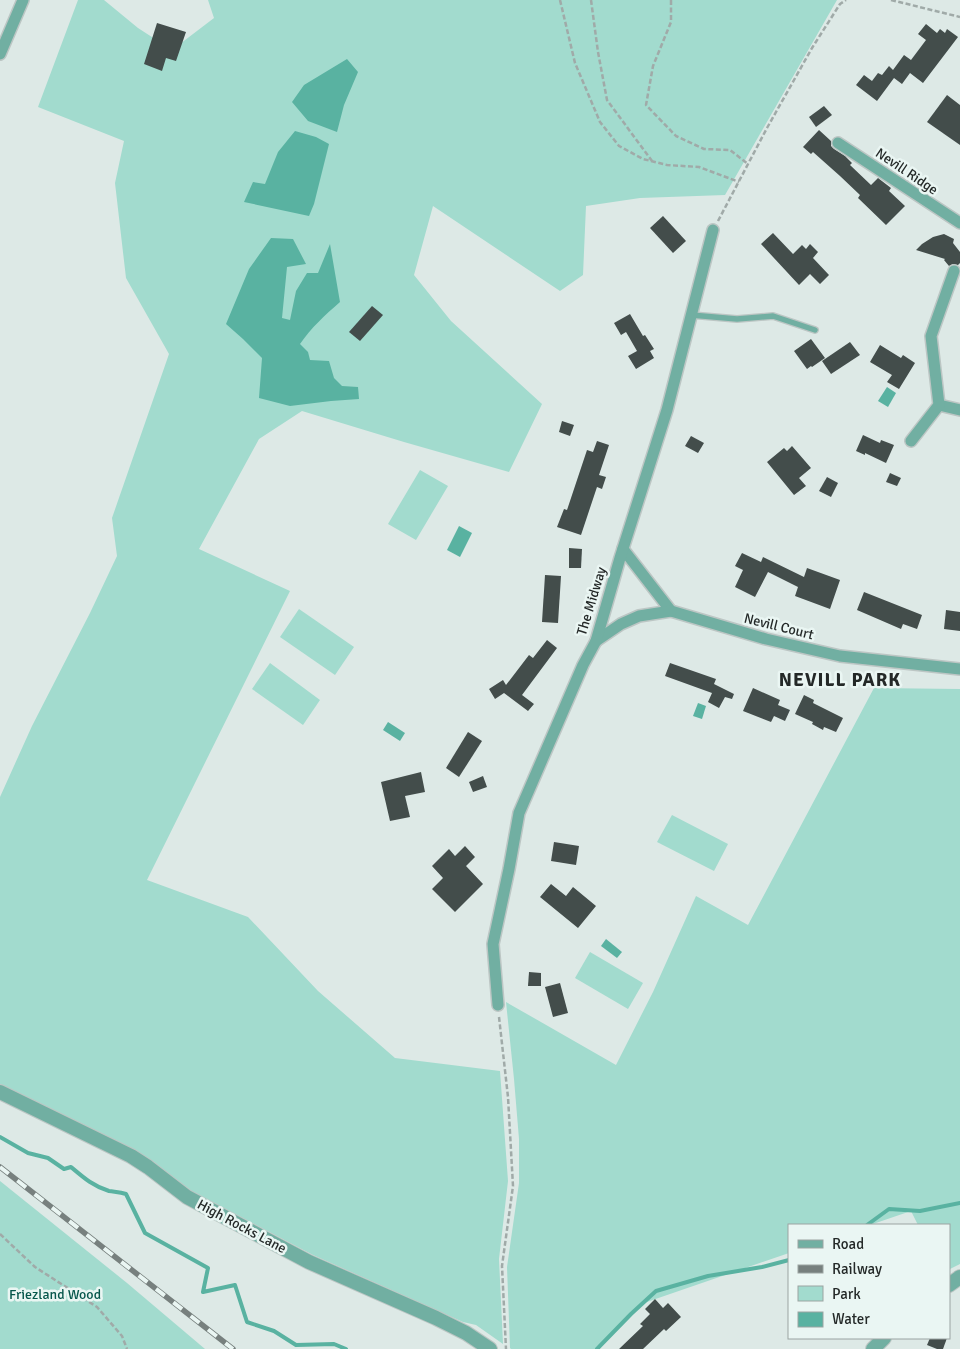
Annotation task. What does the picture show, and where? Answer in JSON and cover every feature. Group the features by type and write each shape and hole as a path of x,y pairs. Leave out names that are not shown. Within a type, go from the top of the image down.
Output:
{"street":[{"path":"0,54 23,0"},
{"name":"Nevill Ridge","path":"838,143 960,223"},
{"name":"The Midway","path":"498,1005 493,944 519,813 583,665 596,641 667,410 713,230"},
{"path":"912,441 939,405 931,336 954,271"},
{"path":"939,405 960,410"},
{"path":"596,641 621,624 639,616 671,611 624,549"},
{"name":"Nevill Court","path":"671,611 766,640 840,656 960,669"},
{"name":"High Rocks Lane","path":"0,1092 124,1153 148,1167 187,1197 309,1262 436,1318 466,1333 490,1349"},
{"path":"873,1349 883,1339"}],"lane":[{"path":"692,315 737,319 773,316 814,330"}],"path":[{"path":"560,0 575,63 600,122 619,146 643,160 666,165 699,167 739,182"},
{"path":"591,0 598,52 608,100 653,162"},
{"path":"671,0 671,22 653,66 646,105 676,136 704,149 730,150 748,164"},
{"path":"713,230 812,48 839,2 846,0"},
{"path":"892,0 960,17"},
{"path":"498,1005 508,1097 513,1186 502,1266 506,1349"},
{"path":"0,1234 34,1267 97,1307 122,1336 127,1349"}],"green space":[{"path":"78,0 104,0 138,28 172,50 214,18 208,0 837,0 725,195 640,198 586,206 583,275 560,291 433,206 414,275 451,321 542,404 509,472 302,411 259,439 199,549 290,591 147,880 248,917 318,991 395,1058 500,1071 508,1181 499,1259 503,1344 476,1325 463,1322 313,1255 193,1192 144,1157 0,1084 0,797 32,726 117,556 112,518 169,354 126,278 115,183 124,141 38,107"},
{"path":"420,470 448,486 416,540 388,524"},
{"path":"299,609 354,647 335,675 280,637"},
{"path":"270,663 320,700 303,725 252,689"},
{"path":"874,688 960,689 960,1264 950,1269 950,1224 918,1224 911,1211 873,1224 788,1224 788,1253 641,1304 597,1349 511,1349 507,1267 519,1183 519,1139 506,1002 616,1065 653,992 696,896 748,925"},
{"path":"672,815 728,844 714,871 657,842"},
{"path":"590,952 643,983 628,1009 575,978"},
{"name":"Friezland Wood","path":"0,1181 127,1283 205,1349 0,1349"}],"water":[{"path":"347,59 358,72 344,105 337,132 308,121 292,102 304,85"},
{"path":"295,131 316,137 329,144 314,204 309,216 244,202 253,182 265,184 278,152"},
{"path":"271,238 293,239 306,264 287,267 282,318 290,320 296,291 307,273 318,273 330,244 340,302 318,322 300,344 308,352 310,360 329,361 334,378 342,386 358,387 359,399 290,406 259,398 262,358 226,324 249,269"},
{"path":"887,387 896,393 888,407 878,401"},
{"path":"459,526 472,533 460,557 447,550"},
{"path":"698,703 706,706 702,719 693,716"},
{"path":"388,722 405,733 400,741 383,730"},
{"path":"606,939 622,952 617,958 601,946"}],"building":[{"path":"157,23 186,32 176,61 166,58 162,71 144,64"},
{"path":"926,24 937,33 940,29 945,33 947,29 958,37 923,83 910,73 902,84 894,78 877,101 856,85 864,75 872,81 878,73 882,75 889,66 893,70 904,55 911,60 926,40 918,34"},
{"path":"947,95 960,105 960,145 927,122"},
{"path":"824,106 832,115 816,127 809,117"},
{"path":"819,130 831,141 831,146 845,156 852,163 850,165 871,185 878,178 891,188 889,191 905,206 886,225 858,198 860,195 840,176 813,152 811,154 803,147"},
{"path":"663,216 686,241 673,253 650,228"},
{"path":"773,233 793,254 802,245 806,249 810,244 818,252 813,258 829,275 820,284 810,274 799,285 761,244"},
{"path":"944,234 954,239 953,243 960,252 960,263 958,265 953,264 949,266 945,259 916,250 933,237"},
{"path":"372,306 383,315 360,341 349,332"},
{"path":"630,314 643,336 645,335 654,349 650,351 654,358 636,369 628,356 637,351 626,332 621,335 614,323"},
{"path":"811,339 825,358 807,369 794,351"},
{"path":"850,342 860,355 831,374 822,361"},
{"path":"880,345 901,358 903,355 915,363 899,389 887,382 892,375 870,362"},
{"path":"562,421 574,425 570,436 559,432"},
{"path":"863,435 880,443 881,440 894,445 886,463 856,451"},
{"path":"691,436 704,443 698,453 685,446"},
{"path":"597,441 609,445 599,475 606,477 602,489 597,487 581,535 557,527 564,509 567,510 587,450 593,452"},
{"path":"792,446 811,468 799,478 806,486 794,495 767,462 784,448 787,451"},
{"path":"890,473 901,478 897,486 886,482"},
{"path":"827,477 838,483 831,497 819,491"},
{"path":"569,548 582,549 581,568 569,568"},
{"path":"742,553 761,562 763,557 804,577 807,568 840,580 830,609 795,596 798,587 768,572 755,597 735,587 743,570 735,566"},
{"path":"545,575 561,576 558,623 542,622"},
{"path":"864,592 922,615 917,629 903,624 901,629 857,610"},
{"path":"946,610 960,612 960,631 944,629"},
{"path":"547,640 557,648 522,695 534,704 528,711 504,693 495,699 489,689 503,680 506,685 529,655 533,658"},
{"path":"670,663 716,679 714,684 734,694 732,699 725,697 719,708 708,702 712,693 665,676"},
{"path":"753,688 780,700 778,705 790,710 785,721 774,716 771,722 743,711"},
{"path":"804,695 814,700 813,703 843,718 836,732 824,727 823,730 812,724 813,722 795,714"},
{"path":"468,732 482,741 459,777 446,768"},
{"path":"421,772 425,792 405,796 410,817 390,821 381,782"},
{"path":"483,776 487,787 473,792 469,782"},
{"path":"554,842 579,846 576,865 551,861"},
{"path":"465,846 475,857 466,866 483,884 455,912 432,889 443,878 432,866 449,849 455,856"},
{"path":"551,884 566,896 573,887 596,906 578,928 540,897"},
{"path":"529,972 541,973 541,986 528,986"},
{"path":"560,983 568,1013 553,1017 545,987"},
{"path":"655,1299 663,1308 668,1303 681,1317 666,1331 664,1329 643,1349 619,1349 643,1326 640,1324 650,1314 645,1309"},
{"path":"930,1339 947,1339 943,1349 927,1345"}],"waterway":[{"path":"0,1137 28,1153 48,1158 64,1169 71,1167 98,1187 126,1194 145,1233 208,1268 203,1292 235,1285 247,1322 274,1331 296,1345 334,1344 346,1349"},
{"path":"868,1224 889,1209 920,1211 960,1203"},
{"path":"597,1349 656,1291 708,1276 762,1267 788,1260"}],"railway":[{"path":"0,1167 233,1349"}],"district":[{"name":"NEVILL PARK","path":"840,679"}]}
